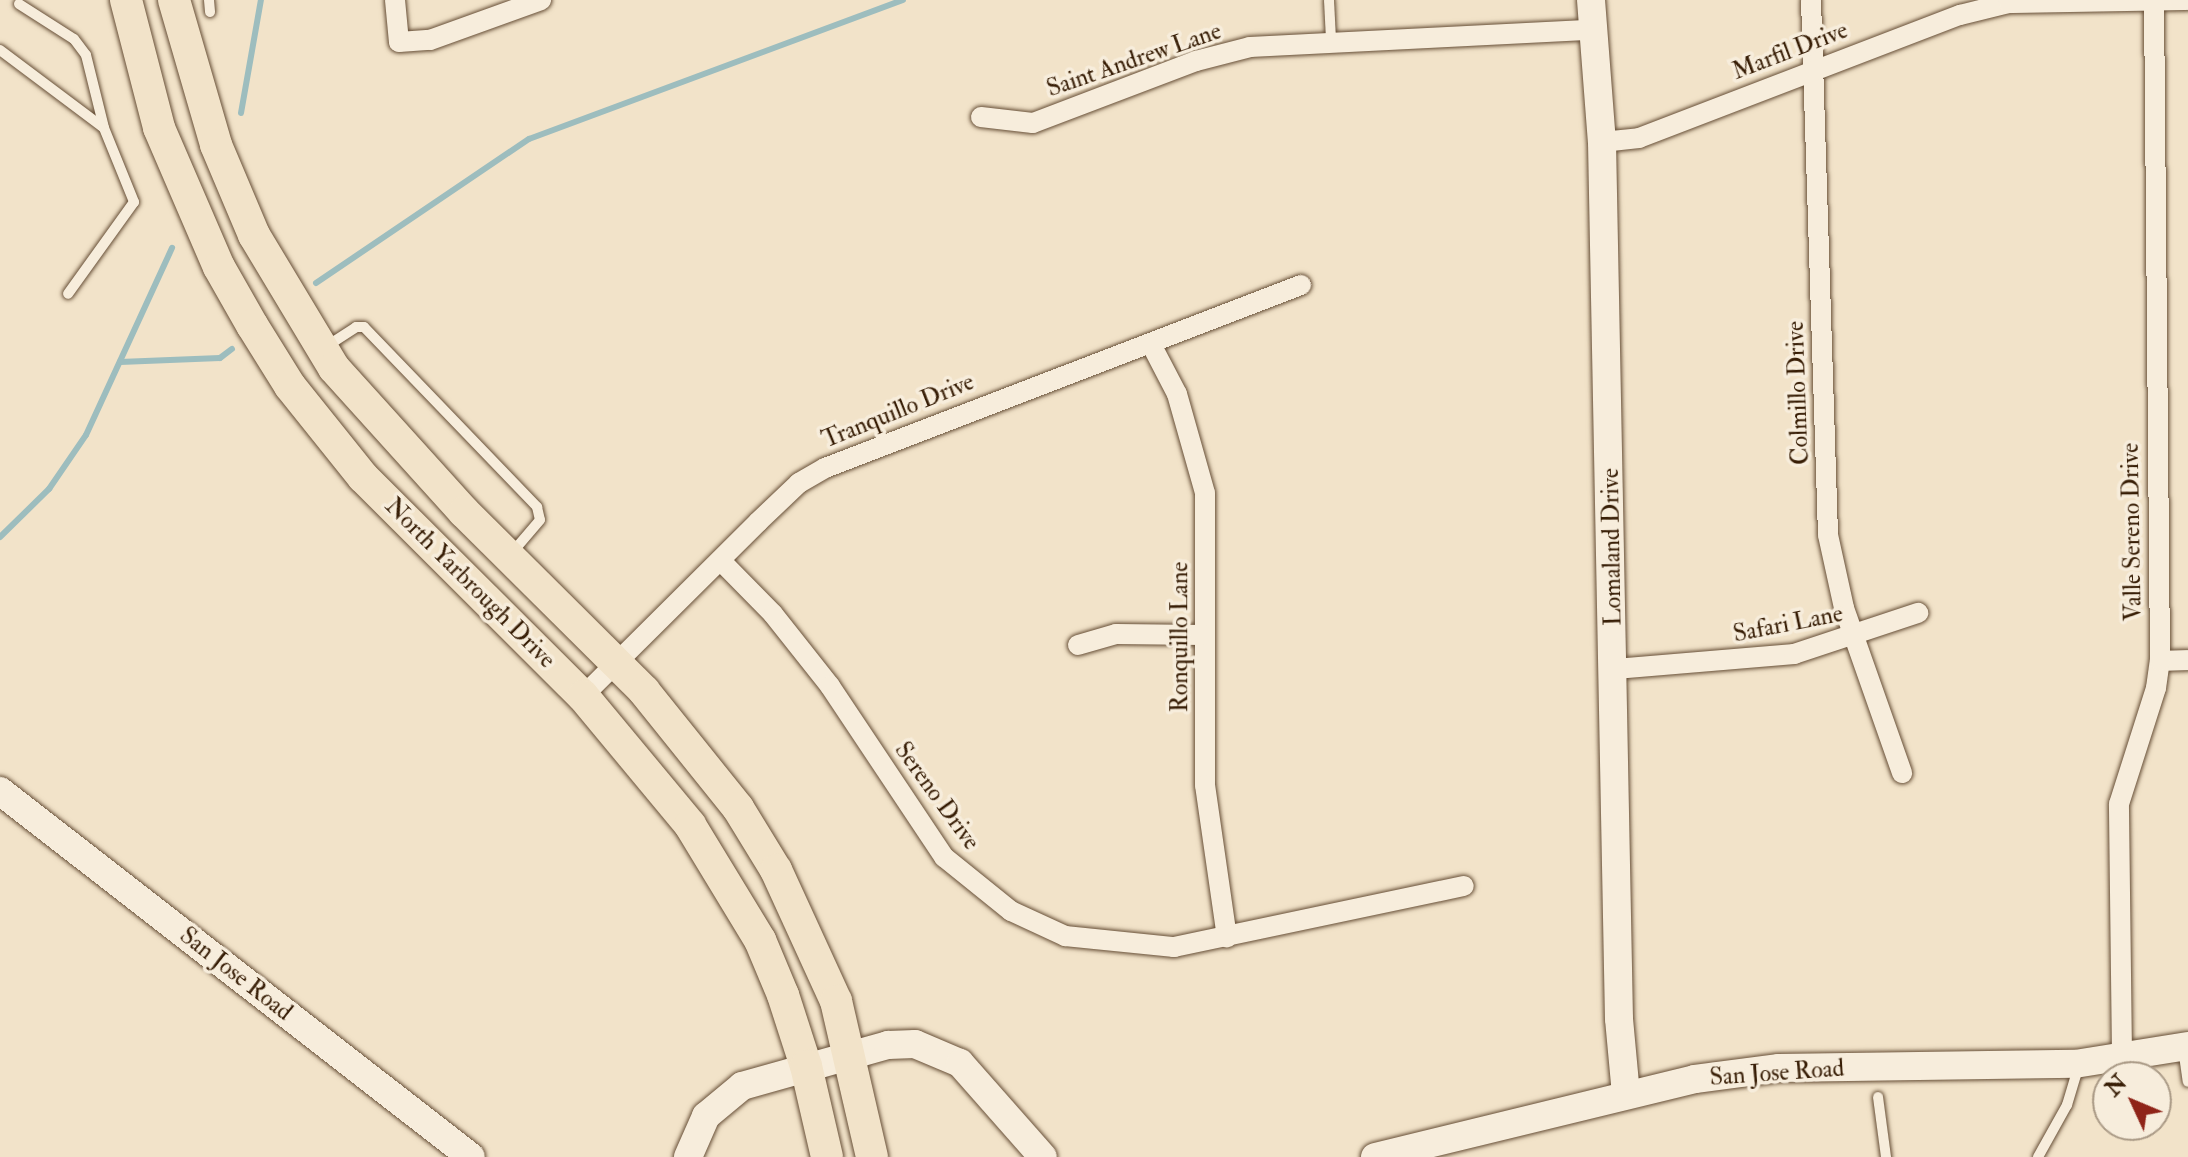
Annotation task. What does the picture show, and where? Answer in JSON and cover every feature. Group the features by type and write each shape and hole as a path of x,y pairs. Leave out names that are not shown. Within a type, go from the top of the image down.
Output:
{"main road":[{"name":"North Yarbrough Drive","path":"126,0 159,128 219,267 283,375 363,477 583,696 638,756 730,886 760,940 806,1066 827,1157"},
{"name":"North Yarbrough Drive","path":"174,0 216,145 254,235 322,349 419,464 615,661 691,745 776,870 836,1001 851,1054 872,1157"},
{"path":"283,375 322,349"}],"street":[{"path":"395,0 399,42 430,40 541,0"},
{"name":"Lomaland Drive","path":"1591,0 1602,142 1615,669 1619,1019 1626,1094"},
{"name":"Colmillo Drive","path":"1811,0 1828,535 1833,572 1902,773"},
{"name":"Valle Sereno Drive","path":"2122,1056 2119,804 2156,688 2160,661 2154,0"},
{"name":"Marfil Drive","path":"1602,142 1639,138 1960,15 2009,3 2188,0"},
{"name":"Saint Andrew Lane","path":"981,117 1033,123 1196,61 1250,47 1331,40 1591,30"},
{"name":"Tranquillo Drive","path":"583,696 615,661 799,483 825,468 913,430 1152,346 1301,285"},
{"name":"Ronquillo Lane","path":"1152,346 1177,394 1205,493 1205,785 1227,937"},
{"name":"Sereno Drive","path":"721,561 773,614 830,686 921,826 977,888 1065,936 1174,947 1464,886"},
{"name":"Safari Lane","path":"1615,669 1749,662 1855,637 1918,613"},
{"path":"1078,645 1116,634 1203,635"},
{"path":"2160,661 2188,660"},
{"name":"San Jose Road","path":"0,791 471,1157"},
{"path":"688,1157 706,1116 728,1094 806,1066 888,1045 941,1052 960,1063 1043,1157"},
{"name":"San Jose Road","path":"1375,1157 1626,1094 1779,1068 2080,1063 2185,1046"}],"lane":[{"path":"209,0 210,12"},
{"path":"1329,0 1331,40"},
{"path":"19,4 74,39 86,55 104,128 134,202 68,294"},
{"path":"0,50 104,128"},
{"path":"322,349 356,327 364,327 537,507 540,520 510,555"},
{"path":"2185,1046 2188,1082"},
{"path":"2038,1157 2067,1105 2080,1063"},
{"path":"1878,1097 1886,1157"}],"waterway":[{"path":"241,113 261,0"},
{"path":"316,283 529,139 903,0"},
{"path":"0,537 49,489 86,435 172,248"},
{"path":"120,362 220,358 232,349"}]}
